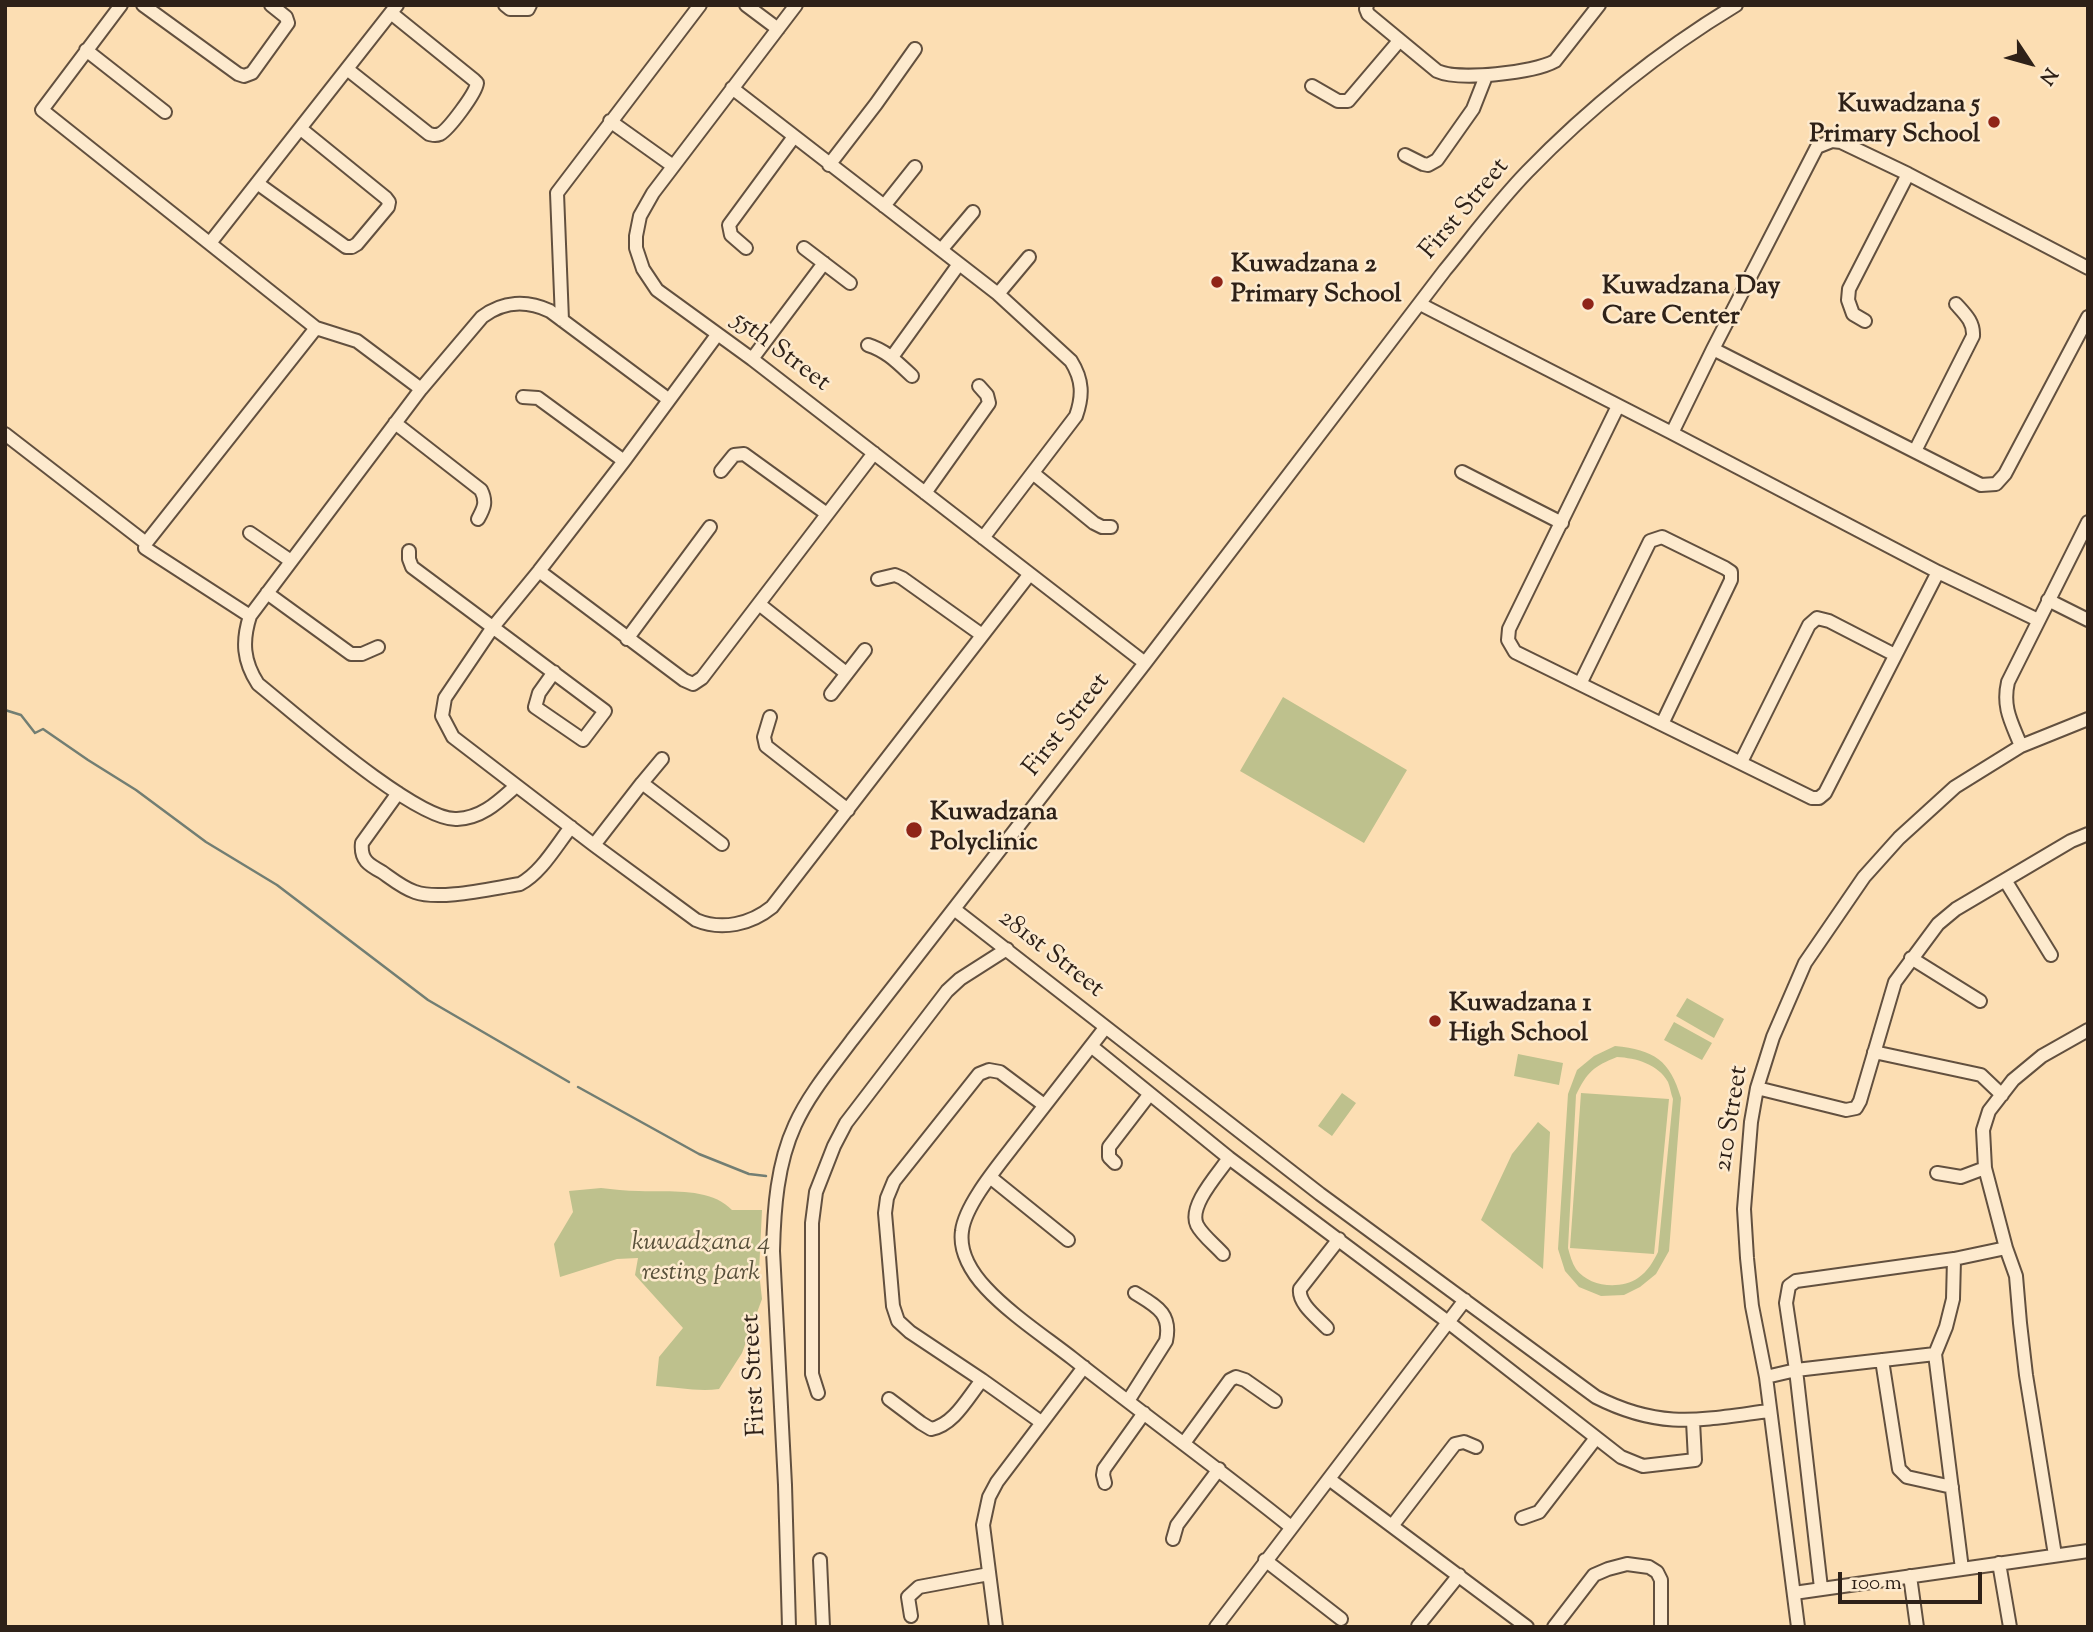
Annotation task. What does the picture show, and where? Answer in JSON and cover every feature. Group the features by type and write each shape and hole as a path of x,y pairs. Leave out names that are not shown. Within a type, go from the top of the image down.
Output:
{"street":[{"path":"121,5 43,110 316,328 357,341 421,388"},
{"path":"143,5 244,76 251,73 288,23 286,17 271,5"},
{"path":"505,5 510,9 528,9 530,5"},
{"path":"562,320 557,193 699,5"},
{"path":"746,5 778,29"},
{"name":"55th Street","path":"796,5 653,193 640,216 636,236 638,258 657,290 752,359 1145,663"},
{"path":"1367,5 1368,14 1444,74 1486,76 1555,61 1599,5"},
{"name":"First Street","path":"789,1627 773,1251 776,1195 784,1156 796,1122 822,1080 1445,270 1502,201 1565,135 1625,82 1666,51 1736,5"},
{"path":"210,243 394,9 477,83 475,92 443,132 434,135 429,134 347,69"},
{"path":"1311,86 1338,101 1348,101 1399,41"},
{"path":"829,165 915,49"},
{"path":"86,50 165,112"},
{"path":"1405,155 1423,164 1437,160 1473,109 1486,76"},
{"path":"732,89 998,294 1071,361 1080,378 1082,395 1076,416 983,538"},
{"path":"610,121 673,166"},
{"path":"257,183 346,247 357,244 388,207 387,198 301,129"},
{"path":"746,248 731,235 729,225 793,138"},
{"path":"1672,433 1817,146 1832,141 1841,142 2088,268"},
{"path":"884,206 915,167"},
{"path":"1865,321 1853,314 1848,300 1849,289 1908,174"},
{"path":"941,250 973,212"},
{"path":"804,248 850,283"},
{"path":"998,294 1029,257"},
{"path":"752,359 824,263"},
{"path":"892,357 959,264"},
{"path":"1915,451 1973,336 1972,322 1956,303"},
{"path":"516,786 492,808 475,816 454,820 436,816 398,793 258,684 245,656 245,632 250,616 421,388 491,310 512,304 538,305 668,399"},
{"path":"1420,304 1938,572 2038,620"},
{"path":"1713,349 1981,485 1996,484 2005,474 2088,317"},
{"path":"250,616 146,550 146,543 316,328"},
{"path":"717,335 624,461 493,627 445,698 442,716 453,737 516,786 696,920 708,925 730,925 762,915 772,907 1029,575"},
{"path":"868,345 892,357 912,376"},
{"path":"925,493 989,403 987,395 979,386"},
{"path":"523,397 538,398 624,461"},
{"path":"1618,406 1510,629 1508,640 1514,652 1812,798 1819,798 1825,793 1938,572"},
{"path":"395,423 481,489 485,507 478,519"},
{"path":"5,434 146,543"},
{"path":"539,571 627,639 693,684 702,678 874,453"},
{"path":"721,471 734,455 744,454 827,514"},
{"path":"1462,472 1562,523"},
{"path":"1034,474 1094,523 1111,527"},
{"path":"2021,746 2005,706 2008,682 2088,522"},
{"path":"627,639 710,527"},
{"path":"250,533 291,561"},
{"path":"1580,684 1650,541 1662,537 1731,572 1731,580 1662,724"},
{"path":"409,551 412,567 554,672 605,711 583,740 535,707 539,693 554,672"},
{"path":"878,579 895,575 902,578 982,635"},
{"path":"267,593 351,654 362,654 378,648"},
{"path":"2048,600 2088,620"},
{"path":"759,604 846,673"},
{"path":"1741,762 1809,625 1817,618 1829,621 1895,655"},
{"path":"831,694 865,650"},
{"path":"770,718 764,737 766,746 848,810"},
{"name":"210 Street","path":"1798,1627 1766,1377 1752,1306 1744,1209 1751,1122 1757,1088 1773,1038 1805,964 1864,877 1899,838 1955,787 2021,746 2088,719"},
{"path":"594,845 662,759"},
{"path":"642,783 722,844"},
{"path":"398,793 362,844 361,852 370,866 413,892 427,895 520,884 536,872 570,827"},
{"path":"1757,1088 1846,1110 1856,1108 1895,982 1938,924 1956,909 2071,841 2088,834"},
{"path":"2006,880 2051,956"},
{"name":"281st Street","path":"954,909 1320,1194 1595,1397 1628,1412 1654,1419 1693,1421 1769,1411"},
{"path":"818,1392 812,1374 812,1223 816,1192 834,1146 846,1123 947,991 960,979 1007,949"},
{"path":"1911,958 1980,1001"},
{"path":"1105,1028 990,1177 965,1217 961,1232 962,1246 975,1275 987,1289 1290,1527"},
{"path":"2055,1555 2026,1375 2016,1276 1985,1168 1983,1130 1989,1111 2012,1080 2042,1056 2088,1030"},
{"path":"1091,1046 1229,1158 1448,1322 1621,1457 1643,1466 1695,1460 1693,1421"},
{"path":"1874,1052 1981,1075 2002,1095"},
{"path":"1041,1422 898,1321 893,1306 885,1213 887,1198 894,1181 979,1074 989,1070 1000,1072 1044,1105"},
{"path":"1115,1163 1109,1157 1110,1147 1149,1095"},
{"path":"1223,1254 1197,1226 1195,1215 1196,1205 1229,1158"},
{"path":"1937,1173 1961,1177 1985,1168"},
{"path":"990,1177 1068,1240"},
{"path":"1327,1328 1299,1295 1300,1289 1339,1239"},
{"path":"1821,1588 1786,1303 1789,1286 1797,1281 1954,1259 2006,1248"},
{"path":"1954,1259 1953,1299 1935,1354 1962,1569"},
{"path":"1128,1401 1166,1340 1168,1329 1166,1318 1158,1307 1135,1293"},
{"path":"1216,1627 1465,1300"},
{"path":"1766,1377 1796,1370 1935,1354"},
{"path":"1882,1360 1899,1469 1907,1477 1952,1487"},
{"path":"996,1627 983,1525 989,1497 997,1482 1084,1367"},
{"path":"1184,1443 1230,1380 1236,1377 1245,1380 1275,1401"},
{"path":"890,1399 920,1423 931,1429 941,1427 949,1422 982,1380"},
{"path":"1104,1483 1104,1469 1144,1413"},
{"path":"1522,1518 1539,1512 1596,1438"},
{"path":"1392,1526 1455,1444 1464,1442 1476,1447"},
{"path":"1173,1539 1177,1525 1219,1469"},
{"path":"1329,1479 1527,1627"},
{"path":"1794,1593 2055,1555 2087,1554"},
{"path":"820,1560 823,1627"},
{"path":"1265,1560 1340,1619"},
{"path":"1999,1563 2010,1627"},
{"path":"1554,1627 1594,1575 1627,1564 1649,1567 1657,1572 1661,1580 1661,1627"},
{"path":"911,1616 908,1597 919,1587 989,1574"},
{"path":"1418,1626 1459,1575"},
{"path":"1910,1576 1917,1627"}],"green space":[{"path":"1283,697 1407,770 1364,843 1240,771"},
{"path":"1687,998 1724,1019 1714,1038 1676,1016"},
{"path":"1674,1022 1712,1043 1702,1060 1664,1040"},
{"path":"1615,1046 1650,1054 1672,1074 1681,1098 1669,1251 1656,1274 1624,1295 1601,1296 1579,1287 1565,1271 1558,1249 1568,1094 1577,1070 1594,1056","holes":["1617,1057 1646,1063 1664,1076 1673,1099 1658,1252 1650,1266 1638,1278 1623,1284 1605,1285 1582,1275 1575,1267 1568,1248 1576,1095 1588,1075 1597,1067"]},
{"path":"1518,1054 1563,1063 1559,1085 1514,1076"},
{"path":"1342,1093 1356,1103 1332,1136 1318,1126"},
{"path":"1581,1093 1669,1099 1654,1254 1570,1248"},
{"path":"1538,1122 1550,1132 1543,1269 1481,1220 1512,1154"},
{"name":"kuwadzana 4 resting park","path":"601,1188 688,1192 713,1197 732,1210 762,1210 759,1272 762,1299 742,1353 719,1389 695,1390 656,1386 659,1357 683,1328 635,1275 638,1258 617,1259 560,1277 554,1244 573,1212 569,1191"}],"waterway":[{"path":"5,710 21,715 35,733 43,729 136,790 206,842 277,885 428,1000 569,1082"},
{"path":"578,1087 699,1154 749,1174 766,1176"}],"place":[{"name":"Kuwadzana 5 Primary School","path":"1994,122"},
{"name":"Kuwadzana 2 Primary School","path":"1217,282"},
{"name":"Kuwadzana Day Care Center","path":"1588,304"},
{"name":"Kuwadzana Polyclinic","path":"914,830"},
{"name":"Kuwadzana 1 High School","path":"1435,1021"}]}
